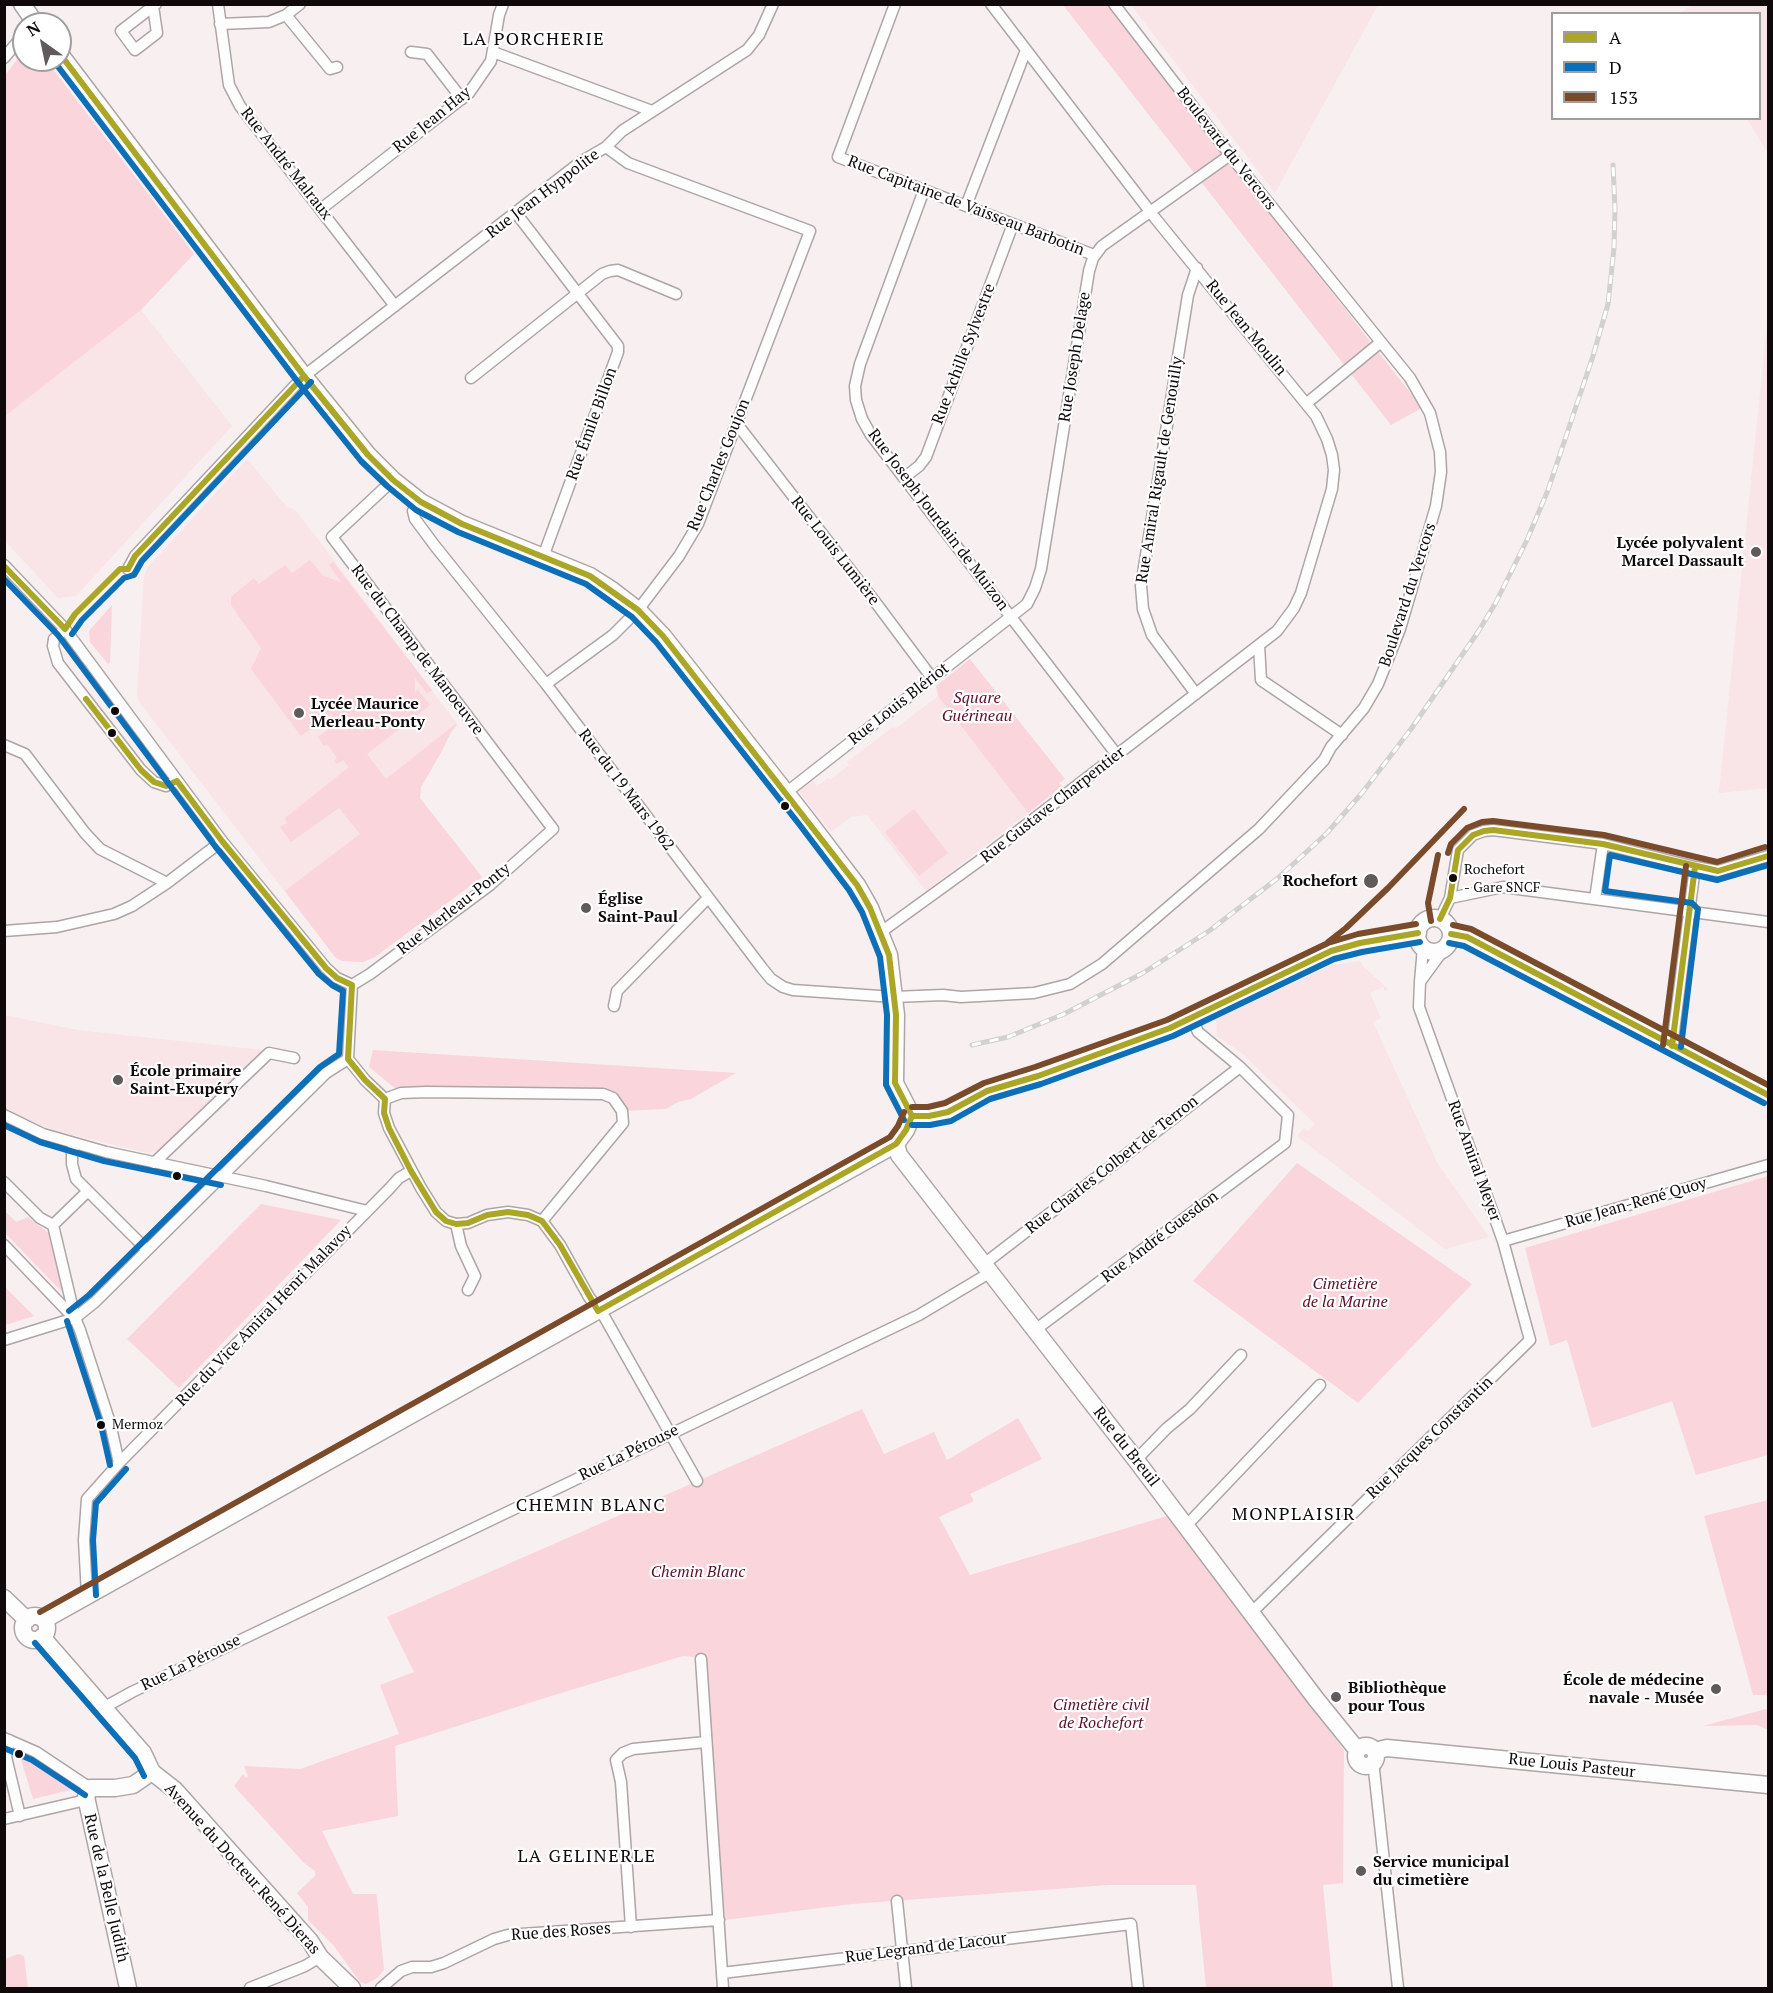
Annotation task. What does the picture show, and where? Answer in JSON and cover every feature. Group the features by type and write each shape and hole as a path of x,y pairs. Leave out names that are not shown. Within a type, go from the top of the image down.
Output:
{"street":[{"name":"Rue André Malraux","path":"218,4 229,85 240,106 396,306"},
{"path":"220,24 269,22 286,15 300,4"},
{"name":"Rue Jean Hay","path":"321,209 469,93 491,61 503,4"},
{"path":"606,147 622,131 747,50 759,35 773,4"},
{"name":"Rue Capitaine de Vaisseau Barbotin","path":"895,4 838,157 1094,255"},
{"name":"Rue Jean Moulin","path":"991,4 1151,211 1306,403 1328,439 1334,470 1332,489 1294,608 1277,631 1223,674"},
{"name":"Boulevard du Vercors","path":"894,997 943,995 961,997 1034,993 1070,984 1087,976 1102,964 1245,842 1323,760 1364,708 1378,684 1388,661 1429,533 1439,488 1440,452 1430,413 1410,378 1230,155 1114,4"},
{"path":"286,15 330,69 338,67"},
{"path":"966,206 1026,50"},
{"path":"411,52 427,54 462,99"},
{"path":"493,52 652,111"},
{"path":"72,70 304,376 368,455 393,480 421,502 462,524 590,576 638,610 663,636 787,792 857,885 881,932 889,955 896,1015 895,1083 912,1116"},
{"name":"Rue Jean Hyppolite","path":"128,569 135,556 304,376 582,160 606,147 628,163 810,231"},
{"path":"1094,255 1102,246 1230,155"},
{"name":"Rue Joseph Jourdain de Muizon","path":"924,190 860,364 855,386 856,400 862,418 871,435 1117,755"},
{"name":"Rue Émile Billon","path":"516,213 616,342 618,352 543,557"},
{"name":"Rue Achille Sylvestre","path":"905,477 926,457 1013,224"},
{"name":"Rue Charles Goujon","path":"546,684 613,635 638,610 679,556 698,524 810,231"},
{"name":"Rue Joseph Delage","path":"1012,617 1027,604 1041,569 1089,271 1094,255"},
{"name":"Rue Amiral Rigault de Genouilly","path":"1196,694 1152,635 1143,609 1141,586 1188,295 1197,268"},
{"path":"471,378 602,274 618,270 676,294"},
{"path":"1306,403 1381,342"},
{"name":"Rue Louis Lumière","path":"737,424 932,678"},
{"name":"Rue du Champ de Manoeuvre","path":"393,480 332,537 553,829"},
{"name":"Rue du 19 Mars 1962","path":"421,502 413,511 415,519 546,684 771,979 793,990 894,997"},
{"path":"4,565 65,629 222,841 326,968 337,978 352,985 348,1059 385,1099"},
{"name":"Rue Louis Blériot","path":"787,792 1012,617"},
{"path":"65,629 54,639 53,646 58,663 141,771 154,782 166,786 177,782"},
{"path":"1259,645 1261,680 1342,735"},
{"name":"Rue Gustave Charpentier","path":"881,932 986,856 1223,674"},
{"path":"4,745 25,754 92,842 100,849 167,883"},
{"name":"Rue Merleau-Ponty","path":"352,985 490,885 553,829"},
{"path":"1440,919 1450,898 1458,850 1473,835 1484,831 1603,844 1718,871 1768,856"},
{"path":"4,931 57,927 114,914 132,906 167,883 222,841"},
{"path":"1595,899 1603,844"},
{"path":"1672,1046 1695,867"},
{"path":"1450,898 1503,887 1768,922"},
{"path":"614,1006 617,991 708,898"},
{"path":"1420,940 1424,921 1435,918 1448,925 1448,941 1420,982"},
{"path":"912,1116 948,1113 987,1091 1038,1076 1192,1018 1331,951 1360,943 1420,940 1433,951 1448,941 1467,937 1768,1095"},
{"name":"Rue Amiral Meyer","path":"1420,940 1419,1007 1503,1241 1530,1341"},
{"path":"1192,1018 1198,1032 1240,1067"},
{"path":"154,1163 269,1053 294,1058"},
{"path":"4,1340 75,1318 95,1302 326,1073 348,1059"},
{"name":"Rue André Guesdon","path":"1035,1330 1285,1143 1288,1115 1240,1067"},
{"name":"Rue Charles Colbert de Terron","path":"987,1268 1240,1067"},
{"path":"385,1099 401,1093 426,1092 603,1094 613,1098 622,1112 623,1123 542,1221"},
{"path":"385,1099 384,1113 389,1128 436,1212 446,1221 456,1224 468,1223 487,1215 508,1212 528,1215 542,1221 560,1245 598,1311 605,1318 697,1481"},
{"path":"4,1115 43,1134 74,1143 367,1211"},
{"path":"44,1620 896,1144 912,1116"},
{"path":"74,1143 72,1164 76,1179 147,1250"},
{"name":"Rue du Breuil","path":"896,1144 899,1155 1136,1460 1353,1746 1368,1755"},
{"name":"Rue Jean-René Quoy","path":"1503,1241 1768,1165"},
{"name":"Rue du Vice Amiral Henri Malavoy","path":"87,1596 84,1540 87,1499 399,1178 411,1171"},
{"path":"4,1182 40,1218 53,1224"},
{"path":"53,1224 88,1191"},
{"path":"53,1224 75,1318 110,1423 120,1463"},
{"path":"456,1224 460,1246 476,1276 468,1290"},
{"path":"4,1245 75,1318"},
{"name":"Rue La Pérouse","path":"103,1708 669,1433 919,1315 987,1268"},
{"name":"Rue Jacques Constantin","path":"1252,1612 1530,1341"},
{"path":"1136,1460 1166,1429 1190,1409 1241,1355"},
{"path":"1186,1526 1320,1385"},
{"path":"4,1598 27,1620"},
{"path":"37,1616 44,1620 47,1627 42,1637 35,1640 28,1637 23,1627 27,1620 37,1616"},
{"name":"Avenue du Docteur René Dieras","path":"42,1637 143,1753 152,1772 175,1790 310,1941 320,1957 352,1989"},
{"path":"701,1659 723,1989"},
{"path":"20,1816 6,1757 7,1739 36,1752 88,1794"},
{"path":"631,1927 621,1782 616,1760 622,1753 633,1749 706,1742"},
{"name":"Rue Louis Pasteur","path":"1368,1755 1387,1748 1768,1785"},
{"path":"1368,1755 1374,1770 1398,1989"},
{"path":"4,1819 88,1794 133,1785 152,1772"},
{"name":"Rue de la Belle Judith","path":"88,1794 128,1989"},
{"path":"897,1901 906,1989"},
{"name":"Rue des Roses","path":"381,1989 401,1971 412,1966 431,1967 444,1963 494,1938 508,1935 718,1920"},
{"name":"Rue Legrand de Lacour","path":"722,1973 1131,1924 1138,1989"},
{"path":"250,1989 305,1966 320,1957"}],"shaded area":[{"path":"1131,5 1378,5 1275,193"},
{"path":"1692,5 1768,5 1768,153 1748,120 1761,120 1761,12 1682,12"},
{"path":"141,310 232,426 76,596 58,598 5,541 5,416"},
{"name":"Lycée polyvalent Marcel Dassault","path":"1768,315 1768,788 1719,793"},
{"name":"Lycée Maurice Merleau-Ponty","path":"247,459 286,506 295,510 458,725 450,734 421,787 420,798 482,877 375,957 363,962 342,961 335,957 140,703 137,695 144,576 148,567"},
{"path":"938,696 1028,813 926,891 867,815 851,817 831,832 798,790 812,780 817,786 828,778 830,780 849,765 847,762"},
{"path":"1360,961 1388,989 1385,991 1383,987 1370,993 1381,1018 1373,1022 1438,1164 1489,1237 1445,1249 1297,1136 1304,1128 1308,1131 1315,1124 1243,1054 1217,1036 1216,1019 1332,965"},
{"name":"École primaire Saint-Exupéry","path":"4,1015 77,1030 263,1050 161,1150 148,1153 53,1130 5,1110"}],"green space":[{"path":"1063,5 1108,5 1422,408 1391,425"},
{"path":"12,66 12,72 55,72 194,254 141,310 5,416 4,77"},
{"path":"310,560 322,575 342,583 329,565 333,562 432,690 427,693 415,678 415,694 417,689 430,705 367,754 386,779 457,723 421,787 420,798 482,877 375,957 363,962 342,961 335,957 285,891 360,834 339,808 291,842 280,827 287,823 285,818 349,767 343,760 337,764 334,761 337,758 327,744 324,746 318,737 338,722 331,714 301,736 251,669 261,648 231,605 231,597 254,578 259,584 285,565 292,573"},
{"path":"112,605 110,662 108,664 90,642 89,631"},
{"name":"Square Guérineau","path":"970,659 1065,779 1059,783 1062,786 1028,813 938,696 936,686"},
{"path":"914,809 948,853 919,876 885,832"},
{"path":"373,1050 736,1073 691,1099 678,1102 666,1109 622,1111 613,1098 401,1093 369,1067"},
{"name":"Cimetière de la Marine","path":"1297,1163 1472,1284 1358,1403 1193,1281"},
{"path":"1768,1176 1768,1455 1696,1475 1672,1401 1592,1428 1567,1340 1550,1346 1525,1248"},
{"path":"261,1204 341,1220 179,1388 127,1339"},
{"path":"4,1210 16,1222 28,1217 51,1235 63,1293 5,1233"},
{"path":"5,1287 34,1316 5,1325"},
{"name":"Cimetière civil de Rochefort","path":"862,1409 884,1454 934,1432 947,1460 1018,1418 1042,1459 970,1494 974,1501 939,1517 970,1575 1167,1516 1344,1750 1343,1883 1323,1885 1333,1988 1206,1988 1196,1885 1109,1885 852,1904 725,1920 705,1658 683,1656 395,1746 398,1816 322,1831 353,1894 376,1894 377,1897 384,1970 377,1978 366,1984 360,1982 334,1946 308,1920 308,1907 297,1893 315,1876 315,1871 304,1863 234,1786 243,1774 246,1778 248,1776 244,1766 300,1769 399,1734 380,1685 414,1672 387,1617"},
{"path":"1768,1500 1768,1695 1753,1695 1704,1516"},
{"path":"1766,1709 1768,1730 1757,1725 1703,1726"},
{"path":"19,1753 37,1759 71,1785 70,1790 33,1799"},
{"path":"18,1954 24,1956 28,1988 5,1988 5,1959"}],"railway":[{"path":"972,1045 1008,1037 1064,1014 1143,973 1209,931 1278,878 1327,833 1362,793 1411,729 1495,604 1527,540 1548,490 1608,304 1614,248 1613,165"}],"transit line":[{"name":"A","path":"72,70 304,376 368,455 393,480 421,502 462,524 590,576 638,610 663,636 857,885 870,908 889,955 896,1015 895,1083 912,1116"},
{"name":"D","path":"62,72 297,381 361,461 387,486 416,510 458,532 586,584 632,617 656,642 799,824 849,890 862,912 880,957 887,1015 886,1085 904,1120"},
{"name":"A","path":"128,569 135,556 304,376"},
{"name":"D","path":"72,634 82,620 124,578 134,575 142,561 311,382"},
{"name":"A","path":"4,566 65,629"},
{"name":"A","path":"65,629 75,614 120,569 128,569"},
{"name":"D","path":"4,579 58,635 215,846 319,974 343,991 339,1054 320,1067 89,1295 69,1311"},
{"name":"A","path":"86,699 141,770 154,782 166,786 177,781 222,841 326,968 337,978 352,985 348,1059 385,1099 384,1113 389,1128 436,1212 446,1221 456,1224 508,1212 528,1215 542,1221 560,1245 598,1311 896,1144 912,1116"},
{"name":"153","path":"1328,942 1388,888 1464,809"},
{"name":"153","path":"1448,853 1451,844 1467,828 1482,822 1493,821 1604,835 1717,862 1765,847"},
{"name":"A","path":"1440,919 1450,898 1458,850 1473,835 1484,831 1493,830 1603,844 1718,871 1768,856"},
{"name":"153","path":"1431,921 1428,903 1438,855"},
{"name":"D","path":"1681,1047 1698,909 1692,903 1605,891 1610,855 1717,880 1768,865"},
{"name":"153","path":"1663,1045 1686,866"},
{"name":"A","path":"1672,1046 1695,867"},
{"name":"153","path":"912,1107 928,1107 945,1103 984,1083 1167,1020 1328,943 1358,934 1416,924"},
{"name":"153","path":"1453,925 1471,929 1768,1085"},
{"name":"A","path":"912,1116 929,1116 948,1112 987,1091 1038,1076 1170,1028 1331,951 1360,943 1418,933"},
{"name":"A","path":"1451,934 1467,937 1768,1095"},
{"name":"D","path":"912,1125 930,1125 951,1121 990,1099 1041,1084 1173,1036 1334,959 1420,942"},
{"name":"D","path":"1449,943 1464,946 1764,1103"},
{"name":"153","path":"40,1612 890,1137 904,1112"},
{"name":"D","path":"4,1125 40,1142 104,1161 221,1185"},
{"name":"D","path":"67,1321 101,1425 110,1465"},
{"name":"D","path":"96,1595 93,1540 96,1503 126,1469"},
{"name":"D","path":"35,1643 135,1758 144,1776"},
{"name":"D","path":"4,1748 32,1760 85,1795"}],"place":[{"name":"Lycée polyvalent Marcel Dassault","path":"1756,552"},
{"name":"Lycée Maurice Merleau-Ponty","path":"299,713"},
{"name":"Rochefort - Gare SNCF","path":"1453,878"},
{"name":"Rochefort","path":"1371,881"},
{"name":"Église Saint-Paul","path":"586,908"},
{"name":"École primaire Saint-Exupéry","path":"118,1080"},
{"name":"Mermoz","path":"101,1425"},
{"name":"École de médecine navale - Musée","path":"1716,1689"},
{"name":"Bibliothèque pour Tous","path":"1336,1697"},
{"name":"Service municipal du cimetière","path":"1361,1871"}],"district":[{"name":"LA PORCHERIE","path":"534,40"},
{"name":"CHEMIN BLANC","path":"591,1506"},
{"name":"MONPLAISIR","path":"1294,1515"},
{"name":"LA GELINERLE","path":"587,1857"}],"park label":[{"name":"Chemin Blanc","path":"698,1572"}]}
